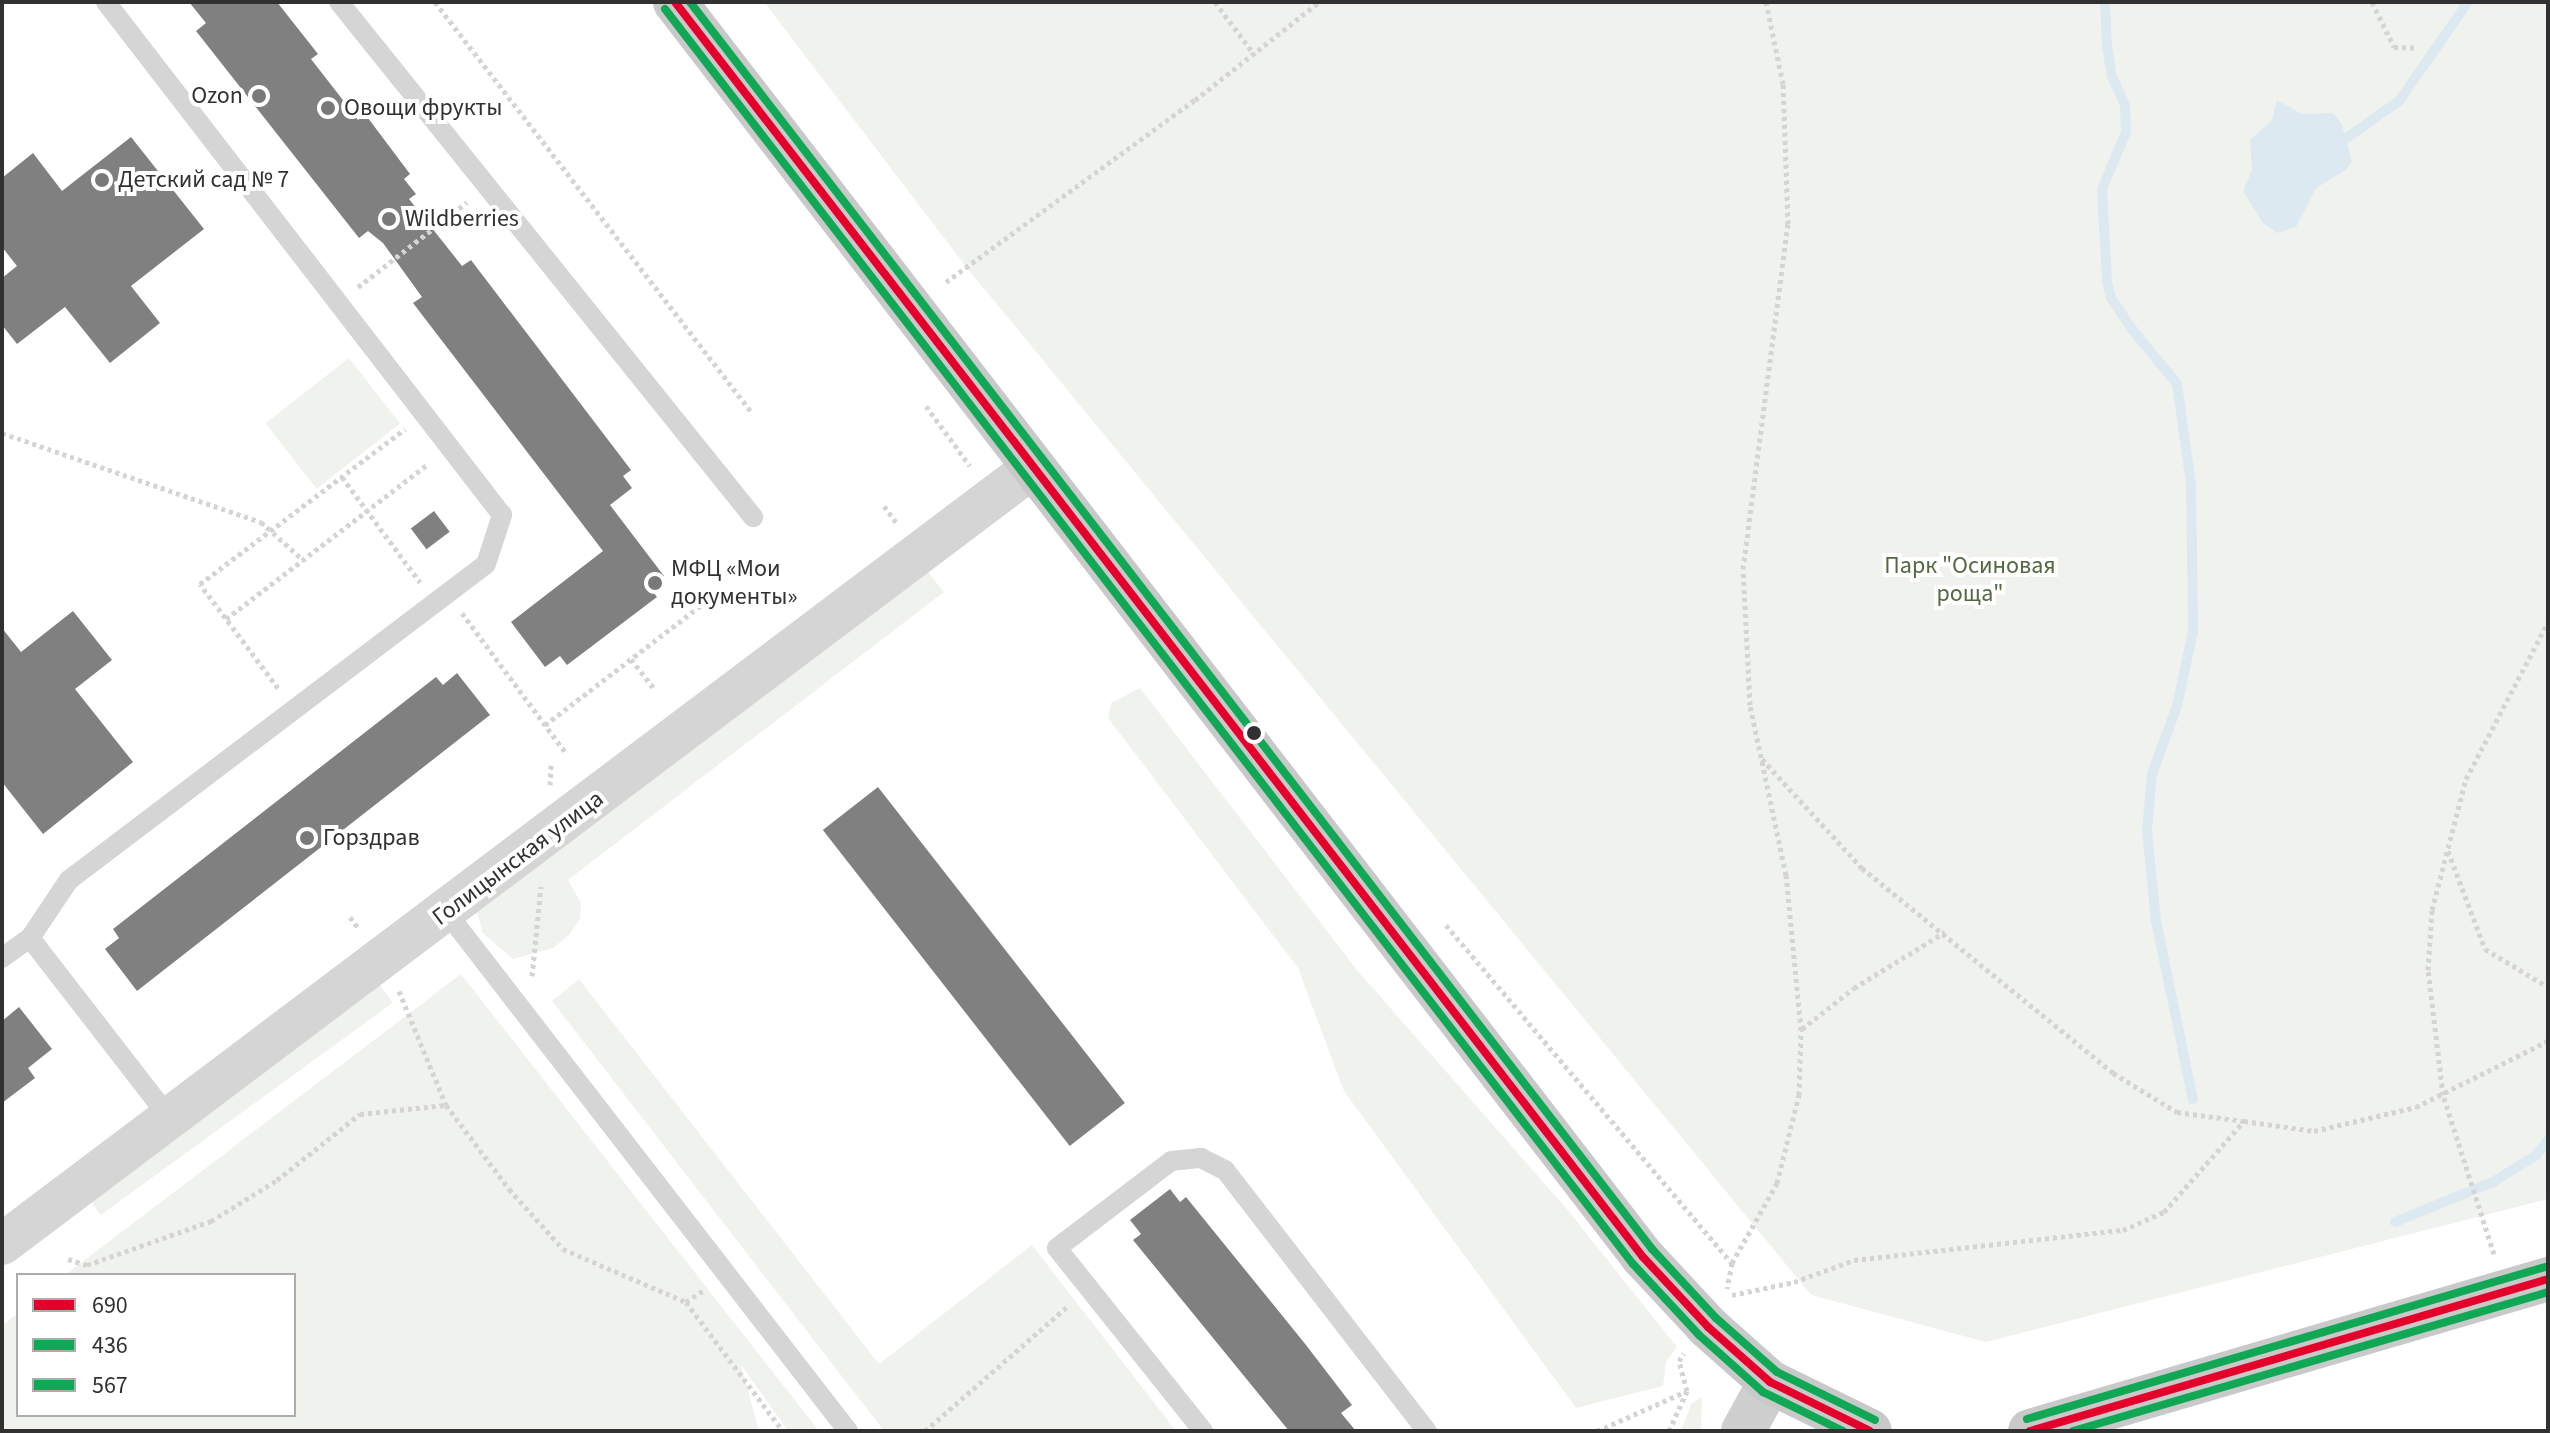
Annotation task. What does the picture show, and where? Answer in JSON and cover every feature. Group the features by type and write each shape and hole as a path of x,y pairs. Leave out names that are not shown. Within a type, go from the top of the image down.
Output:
{"main road":[{"path":"675,2 1643,1257 1708,1327 1770,1382 1870,1431"},
{"path":"2030,1431 2548,1279"},
{"path":"1743,1431 1770,1382"}],"street":[{"name":"Голицынская улица","path":"2,1244 379,956 447,913 1032,468"}],"lane":[{"path":"2,958 30,938 69,880 486,564 502,515 106,2"},
{"path":"339,2 753,517"},
{"path":"447,913 848,1431"},
{"path":"30,938 168,1116"},
{"path":"1203,1431 1057,1248 1171,1161 1201,1158 1225,1170 1427,1431"}],"path":[{"path":"435,2 753,414"},
{"path":"1215,2 1254,54"},
{"path":"946,282 1254,54 1319,2"},
{"path":"1766,2 1783,84 1788,224 1743,569 1750,705 1786,875 1801,1030 1799,1095 1777,1183 1732,1263 1726,1297 1794,1282 1854,1260 2123,1230 2164,1212 2244,1121"},
{"path":"2372,2 2394,47 2418,48"},
{"path":"338,302 486,186"},
{"path":"926,406 970,463 969,479"},
{"path":"294,709 200,584 424,414"},
{"path":"2,433 261,522 303,560"},
{"path":"226,619 450,447"},
{"path":"342,477 566,753"},
{"path":"884,506 902,530"},
{"path":"545,725 722,589"},
{"path":"2505,1293 2443,1095 2428,970 2432,910 2466,779 2548,622"},
{"path":"631,659 653,687"},
{"path":"1762,758 1862,868 1945,932 2113,1073 2177,1112 2314,1131 2443,1095 2548,1041"},
{"path":"2447,848 2460,893 2485,949 2548,987"},
{"path":"350,917 379,956 407,1006 446,1105 563,1249 686,1302 783,1431"},
{"path":"1446,925 1732,1263"},
{"path":"1801,1030 1854,988 1945,932"},
{"path":"68,1259 87,1265 211,1221 277,1180 360,1114 446,1105"},
{"path":"925,1431 1077,1297"},
{"path":"1669,1431 1687,1391 1679,1361 1689,1346"},
{"path":"1597,1431 1687,1391"}],"green space":[{"name":"Парк \"Осиновая роща\"","path":"764,2 2548,2 2548,1199 1986,1342 1811,1295 967,268"},
{"path":"349,358 400,423 317,489 265,423"},
{"path":"924,567 944,592 568,880 581,903 580,919 569,935 553,948 513,959 483,933 476,910"},
{"path":"1140,688 1357,970 1566,1208 1677,1347 1666,1362 1663,1386 1576,1408 1344,1091 1298,968 1108,718 1111,703"},
{"path":"461,974 819,1431 788,1431 741,1365 759,1431 2,1431 2,1326 16,1315 16,1417 296,1417 296,1273 68,1273"},
{"path":"579,979 879,1364 1032,1245 1176,1431 884,1431 552,1001"},
{"path":"377,981 393,1003 101,1215 85,1193"},
{"path":"1702,1397 1701,1431 1681,1431 1691,1404"}],"shaded area":[{"path":"2277,100 2302,114 2333,113 2342,125 2352,161 2346,170 2316,188 2296,227 2277,233 2263,223 2243,191 2252,170 2250,140 2272,120"}],"building":[{"path":"189,2 277,2 318,54 311,59 358,120 365,114 410,174 404,179 416,194 409,199 462,266 471,260 631,470 623,476 632,488 610,505 664,576 650,588 657,597 567,665 560,656 545,667 511,622 603,551 413,303 422,297 383,243 368,231 359,238 196,31 206,23"},
{"path":"131,137 204,229 131,286 160,323 110,363 65,307 17,344 2,325 2,278 17,266 2,247 2,178 33,153 62,191"},
{"path":"434,511 450,532 426,549 411,528"},
{"path":"73,611 112,660 75,689 133,762 43,834 2,782 2,628 21,652"},
{"path":"457,673 490,715 137,991 105,949 119,938 113,929 436,677 443,685"},
{"path":"878,787 1125,1103 1070,1146 823,830"},
{"path":"19,1007 52,1049 28,1068 35,1078 2,1103 2,1021"},
{"path":"1170,1189 1180,1202 1186,1197 1306,1345 1352,1405 1341,1413 1356,1431 1289,1431 1133,1240 1141,1234 1130,1220"}],"waterway":[{"path":"2105,2 2112,77 2125,105 2126,132 2102,189 2107,282 2111,298 2132,329 2177,384 2191,483 2193,631 2177,706 2152,774 2147,830 2156,921 2193,1099"},
{"path":"2345,139 2399,101 2468,2"},
{"path":"2395,1222 2493,1182 2536,1155 2548,1140"}],"transit line":[{"name":"690","path":"675,2 1643,1257 1708,1327 1770,1382 1870,1431"},
{"name":"567","path":"690,2 1652,1249 1716,1318 1777,1372 1875,1420"},
{"name":"436","path":"665,9 1633,1264 1699,1335 1763,1392 1843,1431"},
{"name":"567","path":"2027,1419 2545,1267"},
{"name":"690","path":"2030,1431 2548,1279"},
{"name":"436","path":"2073,1431 2548,1292"}],"place":[{"name":"Ozon","path":"259,96"},
{"name":"Овощи фрукты","path":"328,108"},
{"name":"Детский сад № 7","path":"102,180"},
{"name":"Wildberries","path":"389,219"},
{"name":"МФЦ «Мои документы»","path":"655,583"},
{"name":"Горздрав","path":"307,838"}]}
